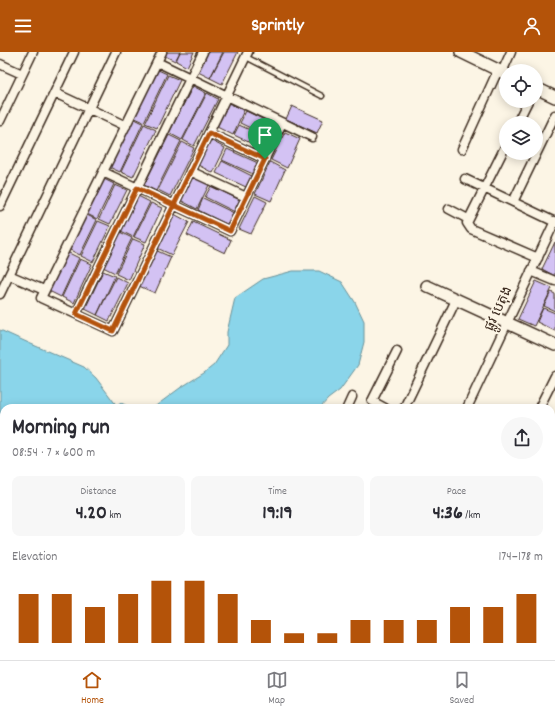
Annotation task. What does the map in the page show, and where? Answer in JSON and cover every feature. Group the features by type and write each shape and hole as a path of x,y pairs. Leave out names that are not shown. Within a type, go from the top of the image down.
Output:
{"street":[{"path":"0,120 33,52"},
{"path":"0,206 74,52"},
{"path":"0,294 116,52"},
{"path":"162,52 41,298 113,331 247,55"},
{"path":"76,314 203,52"},
{"path":"460,52 499,71"},
{"path":"506,64 511,52"},
{"path":"157,62 312,137"},
{"path":"0,64 22,74"},
{"path":"462,149 499,78"},
{"path":"543,91 555,97"},
{"path":"55,93 126,126"},
{"path":"513,202 555,115"},
{"path":"103,172 230,231 282,123"},
{"path":"209,133 265,159"},
{"path":"499,159 467,223 471,230 538,258"},
{"path":"190,171 246,197"},
{"path":"465,179 555,222"},
{"path":"449,209 468,219"},
{"name":"ផ្លូវ បេតុង","path":"469,404 555,222"},
{"path":"531,271 555,281"},
{"path":"9,275 44,290"},
{"path":"427,286 555,345"},
{"path":"406,404 456,300"},
{"path":"378,404 372,401 397,351"},
{"path":"541,404 555,376"},
{"path":"349,404 352,397"}],"lane":[{"path":"247,55 322,96"}],"water":[{"path":"293,271 319,271 342,282 355,302 364,321 364,342 358,365 340,390 324,404 158,404 214,365 227,345 227,332 235,298 263,279"},
{"path":"0,330 84,367 96,378 116,404 0,404"}],"building":[{"path":"165,52 180,52 175,61 163,55"},
{"path":"180,52 194,52 187,67 176,61"},
{"path":"208,52 223,52 210,78 198,72"},
{"path":"224,52 238,52 222,84 210,78"},
{"path":"156,69 167,74 144,122 133,117"},
{"path":"168,75 180,80 157,128 145,123"},
{"path":"193,86 206,93 182,140 169,133"},
{"path":"207,93 218,99 194,146 183,140"},
{"path":"228,103 244,110 233,135 217,127"},
{"path":"292,106 323,120 317,133 286,119"},
{"path":"246,111 277,126 271,138 240,123"},
{"path":"133,118 143,123 120,172 109,167"},
{"path":"144,124 156,130 133,177 121,172"},
{"path":"239,125 270,139 265,150 234,135"},
{"path":"285,132 300,139 287,168 271,160"},
{"path":"169,135 181,141 156,191 144,185"},
{"path":"210,140 225,148 213,173 198,165"},
{"path":"182,142 194,148 170,196 158,190"},
{"path":"227,149 258,163 253,174 222,160"},
{"path":"222,161 252,176 246,187 216,173"},
{"path":"270,162 285,170 271,201 255,194"},
{"path":"192,176 209,185 197,209 180,200"},
{"path":"102,178 114,184 97,219 85,213"},
{"path":"115,185 127,190 110,224 99,219"},
{"path":"211,186 240,200 235,212 205,197"},
{"path":"138,196 150,202 133,237 121,231"},
{"path":"255,196 267,202 251,234 239,229"},
{"path":"203,198 234,213 228,225 198,210"},
{"path":"151,203 162,208 146,242 134,237"},
{"path":"85,214 97,220 80,255 68,249"},
{"path":"174,214 189,222 172,255 157,248"},
{"path":"98,221 110,226 93,262 81,256"},
{"path":"193,222 231,240 225,253 187,235"},
{"path":"120,232 132,238 115,273 103,267"},
{"path":"133,239 145,244 129,280 116,274"},
{"path":"555,242 555,276 542,269"},
{"path":"155,250 171,257 155,293 139,286"},
{"path":"67,252 79,258 61,297 49,291"},
{"path":"80,259 92,264 74,303 62,297"},
{"path":"103,271 115,276 97,315 85,309"},
{"path":"116,277 128,283 109,321 97,315"},
{"path":"536,281 552,288 534,326 518,319"},
{"path":"551,292 555,294 555,311 544,306"},
{"path":"543,308 555,313 555,331 537,322"}],"route":[{"path":"265,159 209,133 174,205 137,188 76,314 113,331 174,205 230,231 265,159"}]}
